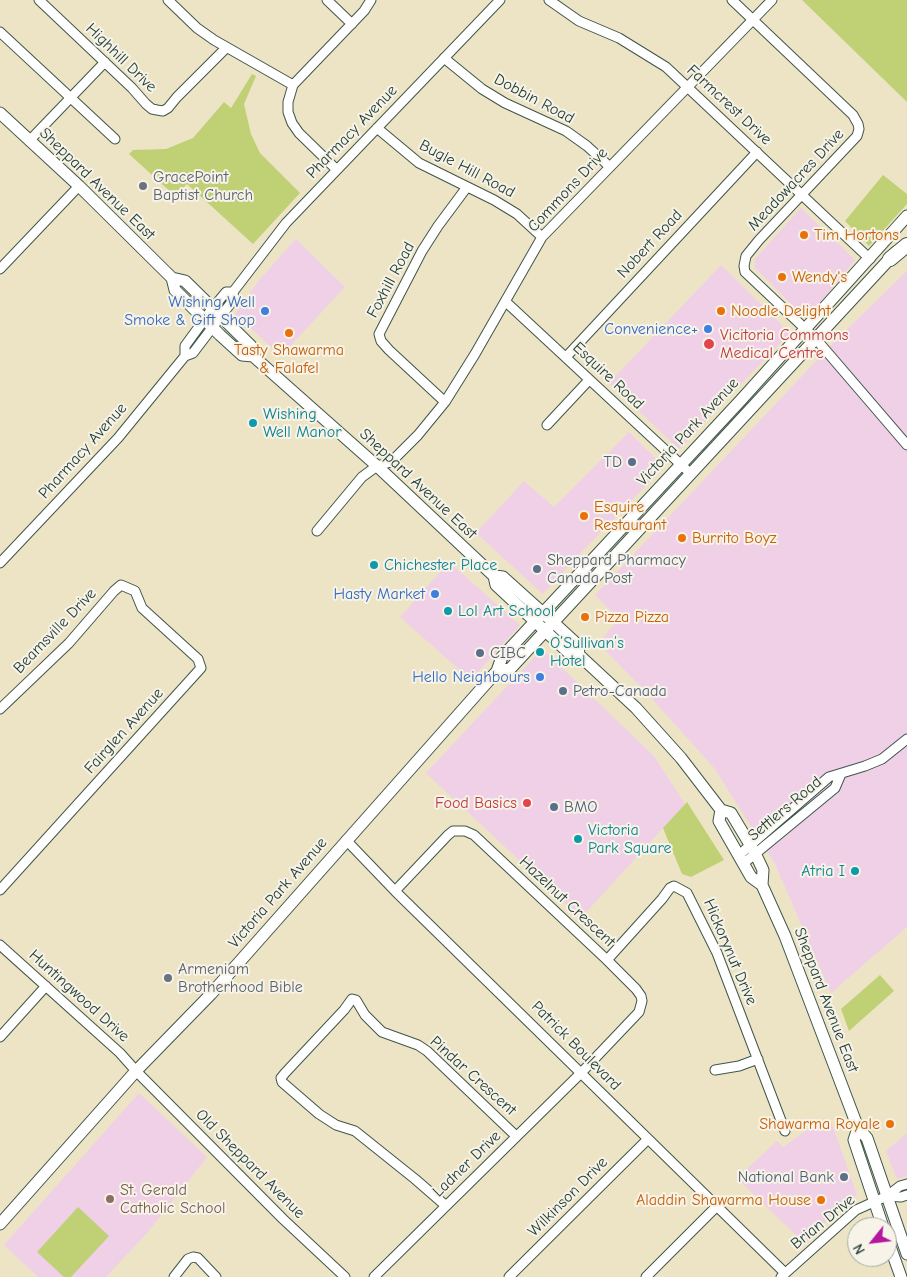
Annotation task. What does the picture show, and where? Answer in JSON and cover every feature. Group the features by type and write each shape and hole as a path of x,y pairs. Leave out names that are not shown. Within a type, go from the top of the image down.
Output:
{"highway":[{"path":"890,259 907,246"}],"main road":[{"name":"Sheppard Avenue East","path":"0,113 172,278 185,281 251,346 253,356"},
{"name":"Victoria Park Avenue","path":"0,1224 136,1071 211,994 497,671 502,657 680,463 741,400 907,216"},
{"name":"Victoria Park Avenue","path":"497,671 510,669 907,239"},
{"name":"Sheppard Avenue East","path":"172,278 175,290 242,355 253,356 377,466 494,576 504,577 550,626 569,653 579,655 636,708 682,758 721,810 731,813 753,849 763,870 762,885 800,973 858,1128 867,1138 907,1254"},
{"name":"Sheppard Avenue East","path":"721,810 719,821 751,877 762,885"},
{"name":"Sheppard Avenue East","path":"858,1128 854,1140 880,1217"}],"street":[{"name":"Highhill Drive","path":"39,0 152,109 162,111 168,108 226,48"},
{"path":"168,0 197,28 226,48 293,85"},
{"path":"327,0 352,24"},
{"path":"336,169 299,133 292,123 288,112 288,102 293,85 364,11 371,0"},
{"name":"Pharmacy Avenue","path":"0,563 118,438 185,356 185,346 209,324 217,313 226,292 233,292 286,223 500,0"},
{"name":"Farmcrest Drive","path":"548,0 579,21 619,38 666,67 870,259"},
{"name":"Meadowacres Drive","path":"732,0 852,115 858,124 857,136 758,240 746,256 745,272 816,339 907,445"},
{"name":"Commons Drive","path":"377,466 391,462 418,435 444,402 506,302 542,237 772,0"},
{"path":"0,32 114,139"},
{"name":"Dobbin Road","path":"444,58 482,89 505,103 566,131 610,166"},
{"path":"29,141 105,62"},
{"name":"Bugle Hill Road","path":"377,128 419,163 494,200 517,214 542,237"},
{"name":"Nobert Road","path":"566,356 757,152"},
{"path":"0,268 78,186"},
{"name":"Foxhill Road","path":"444,402 389,350 381,341 379,334 422,251 467,187"},
{"name":"Esquire Road","path":"506,302 690,472"},
{"path":"546,425 589,380"},
{"path":"317,531 362,477 377,466"},
{"name":"Beamsville Drive","path":"0,709 73,639 118,586 129,587 135,591"},
{"name":"Fairglen Avenue","path":"0,890 201,668 198,658 142,608 135,591"},
{"name":"Settlers Road","path":"742,859 753,849 787,829 835,788 841,774 882,758 907,739"},
{"name":"Hazelnut Crescent","path":"395,891 448,835 453,831 465,831 474,835 607,960 636,989 641,996 641,1006 639,1012 581,1073"},
{"name":"Patrick Boulevard","path":"346,840 395,891 718,1205 783,1275"},
{"name":"Hickorynut Drive","path":"607,960 670,888 674,886 683,889 690,897 717,953 785,1131"},
{"name":"Huntingwood Drive","path":"0,945 120,1053 136,1071"},
{"path":"0,1037 46,986"},
{"name":"Pindar Crescent","path":"445,1206 416,1179 355,1131 336,1125 282,1082 281,1078 285,1073 352,999 356,1000 365,1015 382,1032 418,1045 427,1051 516,1136"},
{"path":"715,1070 739,1066 758,1059"},
{"name":"Old Sheppard Avenue","path":"136,1071 283,1219 345,1277"},
{"name":"Ladner Drive","path":"374,1277 581,1073"},
{"name":"Wilkinson Drive","path":"509,1277 648,1139"},
{"path":"887,1196 900,1186 907,1184"},
{"path":"887,1196 901,1197 907,1195"},
{"name":"Brian Drive","path":"783,1275 856,1210 887,1196"},
{"path":"646,1277 718,1205"},
{"path":"174,1277 188,1259 192,1257 198,1258 216,1277"}],"shaded area":[{"path":"801,208 855,260 815,309 807,313 799,312 754,267 755,259"},
{"path":"296,239 345,287 281,356 235,314 260,279"},
{"path":"721,265 790,333 679,449 609,383"},
{"path":"907,271 907,927 831,993 775,864 714,768 646,692 598,643 619,619 595,595 836,340"},
{"path":"629,432 664,467 543,594 476,533 524,481 554,507"},
{"path":"449,562 520,625 471,680 400,617"},
{"path":"542,649 654,756 685,804 581,918 426,773"},
{"name":"St. Gerald Catholic School","path":"139,1093 207,1157 147,1233 106,1277 38,1277 4,1245"},
{"path":"831,1121 857,1195 838,1209 805,1244 737,1178 777,1141 783,1147 804,1132"},
{"path":"907,1133 907,1176 897,1179 886,1151"}],"green space":[{"path":"802,0 907,0 907,102"},
{"path":"252,74 256,76 244,104 251,134 260,153 300,193 253,244 187,184 175,196 129,154 133,150 166,149 193,138 224,102 231,108"},
{"path":"883,175 907,194 907,204 869,246 845,221"},
{"path":"687,802 724,860 691,877 682,874 663,828"},
{"path":"880,975 894,991 849,1031 841,1009"},
{"path":"78,1207 109,1236 71,1277 64,1277 37,1252"}],"place":[{"name":"GracePoint Baptist Church","path":"143,186"},
{"name":"Tim Hortons","path":"804,235"},
{"name":"Wendy's","path":"782,277"},
{"name":"Wishing Well Smoke & Gift Shop","path":"265,311"},
{"name":"Noodle Delight","path":"721,311"},
{"name":"Convenience+","path":"708,329"},
{"name":"Tasty Shawarma & Falafel","path":"289,333"},
{"name":"Vicitoria Commons Medical Centre","path":"709,344"},
{"name":"Wishing Well Manor","path":"253,423"},
{"name":"TD","path":"632,462"},
{"name":"Esquire Restaurant","path":"584,516"},
{"name":"Burrito Boyz","path":"682,538"},
{"name":"Chichester Place","path":"374,565"},
{"name":"Sheppard Pharmacy Canada Post","path":"537,569"},
{"name":"Hasty Market","path":"435,594"},
{"name":"Lol Art School","path":"448,611"},
{"name":"Pizza Pizza","path":"585,617"},
{"name":"O’Sullivan’s Hotel","path":"540,652"},
{"name":"CIBC","path":"480,653"},
{"name":"Hello Neighbours","path":"540,677"},
{"name":"Petro-Canada","path":"563,691"},
{"name":"Food Basics","path":"527,803"},
{"name":"BMO","path":"554,807"},
{"name":"Victoria Park Square","path":"578,839"},
{"name":"Atria I","path":"855,871"},
{"name":"Armeniam Brotherhood Bible","path":"168,978"},
{"name":"Shawarma Royale","path":"890,1124"},
{"name":"National Bank","path":"844,1177"},
{"name":"St. Gerald Catholic School","path":"110,1199"},
{"name":"Aladdin Shawarma House","path":"821,1200"}]}
